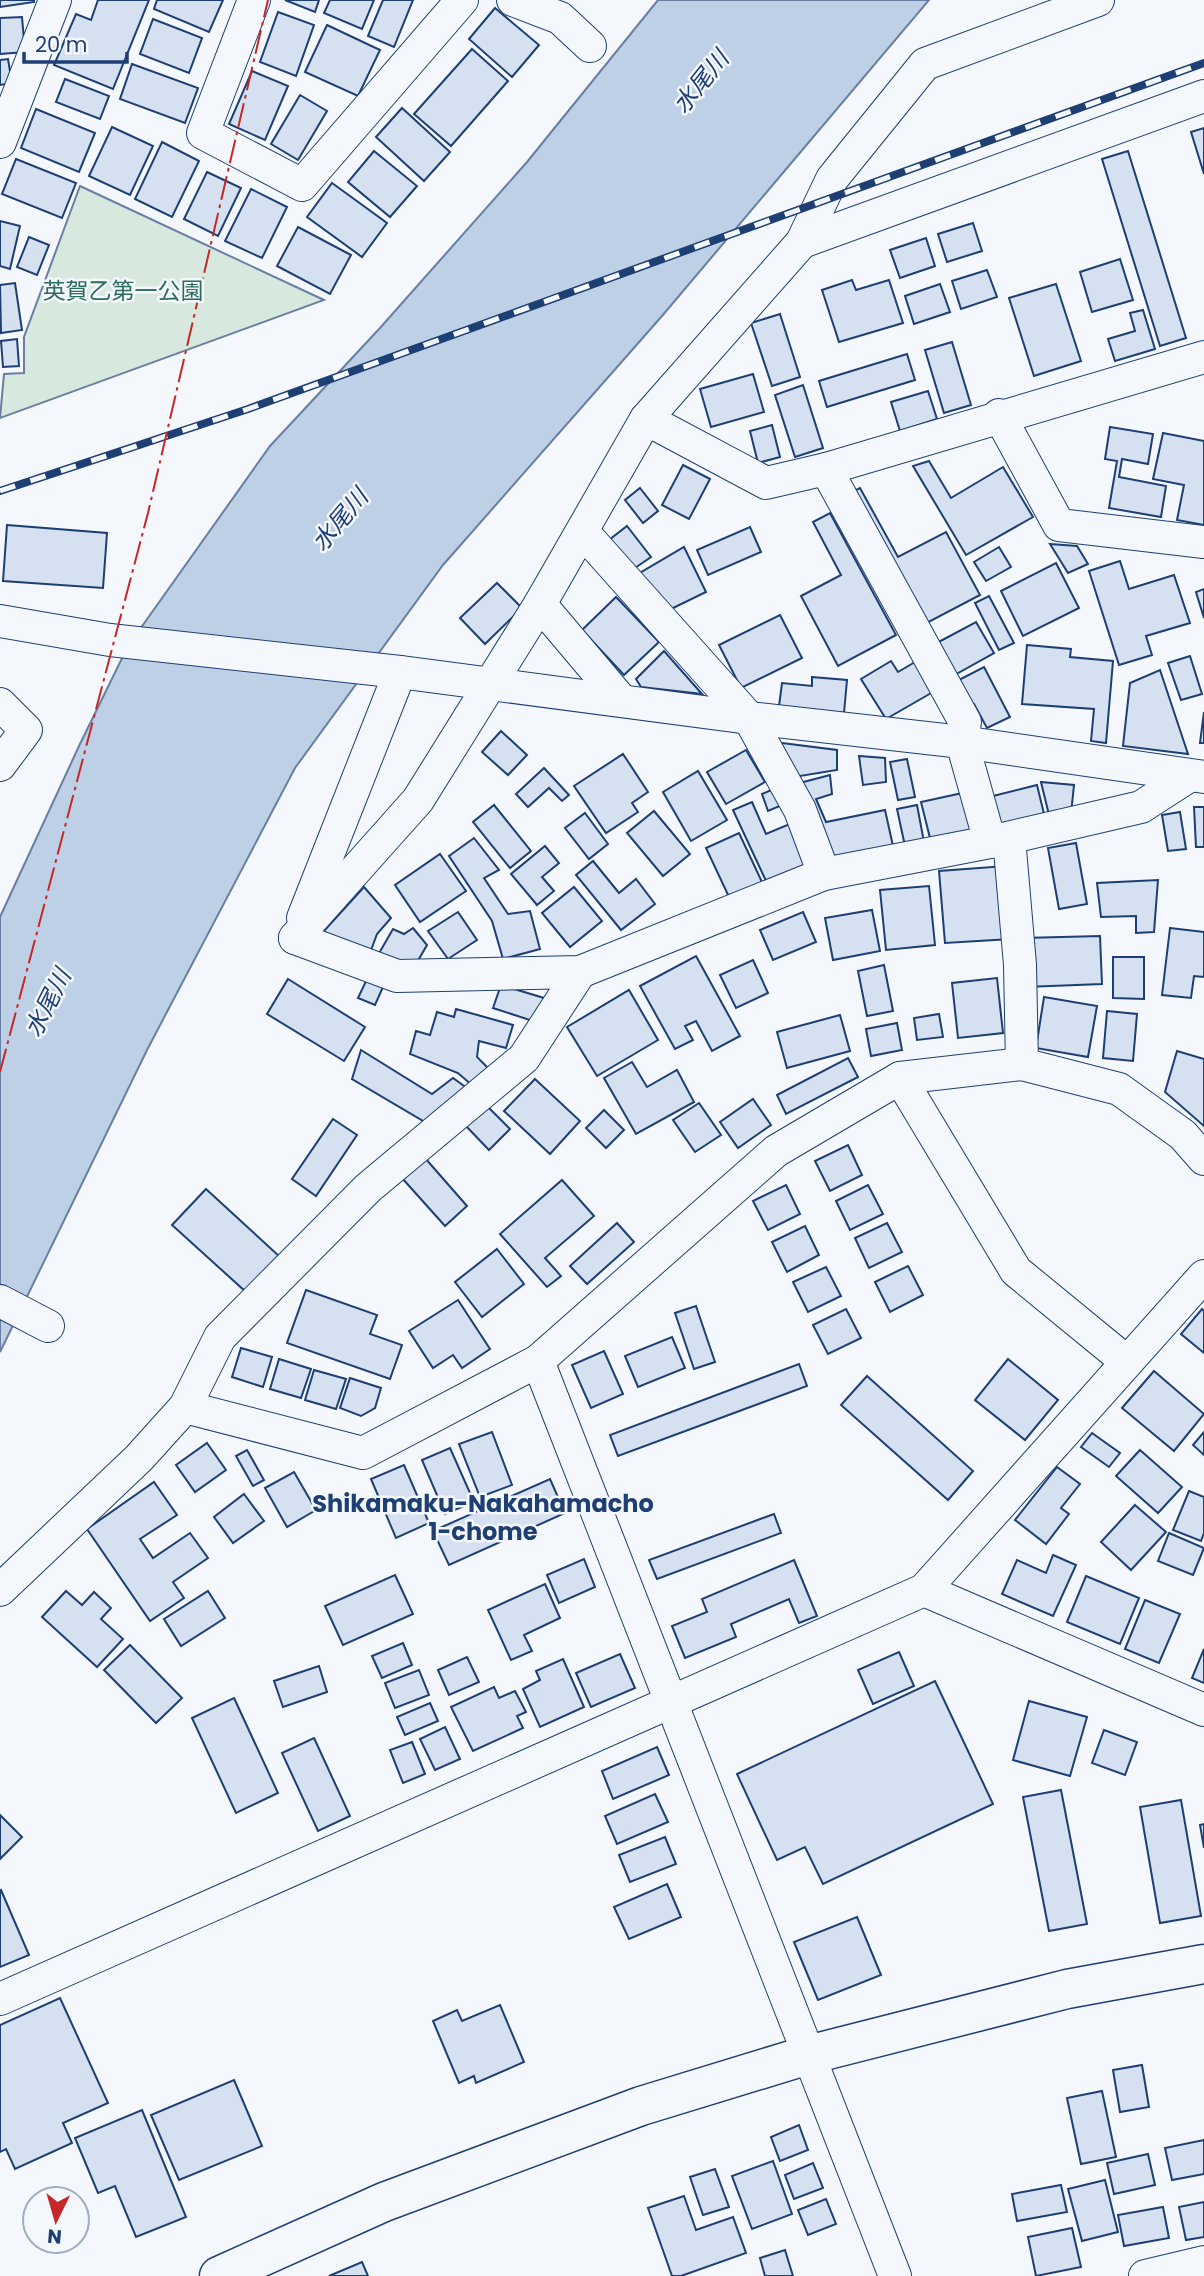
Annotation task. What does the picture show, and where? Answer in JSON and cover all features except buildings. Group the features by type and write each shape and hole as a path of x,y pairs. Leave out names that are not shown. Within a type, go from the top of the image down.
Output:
{"street":[{"path":"0,142 55,0"},
{"path":"254,0 203,133 302,185 462,0"},
{"path":"513,0 560,18 590,46"},
{"path":"295,937 418,800 540,604 646,419 802,242 832,179 925,64 1098,0"},
{"path":"802,242 1204,96"},
{"path":"646,419 766,483 826,469 999,415 1204,357"},
{"path":"999,415 1059,525 1204,542"},
{"path":"826,469 965,722 962,742 1000,840 1020,965 1022,1064"},
{"path":"583,532 749,718 800,810 824,874"},
{"path":"540,604 621,700"},
{"path":"0,621 110,640 400,672 749,718 962,742 1196,777"},
{"path":"295,937 400,672"},
{"path":"0,704 26,730 0,765"},
{"path":"295,937 397,976 580,972 824,874 1000,840 1141,807 1196,777"},
{"path":"0,1590 139,1458 185,1407 220,1337 368,1188 524,1058 580,972"},
{"path":"185,1407 363,1453 538,1361 776,1151 900,1078 1022,1064 1119,1089 1183,1135 1204,1159"},
{"path":"900,1078 1016,1271 1127,1362"},
{"path":"0,1999 924,1590 1204,1276"},
{"path":"0,1301 48,1326"},
{"path":"538,1361 673,1700 895,2276"},
{"path":"924,1590 1204,1710"},
{"path":"219,2276 396,2197 641,2106 808,2055 1067,1989 1204,1964"},
{"path":"1145,2276 1204,2262"}],"green space":[{"name":"英賀乙第一公園","path":"80,186 324,300 0,418 4,374 24,373 24,337"}],"water":[{"name":"水尾川","path":"658,0 929,0 662,316 443,565 295,768 147,1050 0,1352 0,917 79,746 128,646 270,446 380,328 527,162"}],"railway":[{"path":"0,491 248,409 1204,63"}],"power":[{"path":"0,1072 148,513 268,0"}],"district":[{"name":"Shikamaku-Nakahamacho 1-chome","path":"483,1518"}]}
